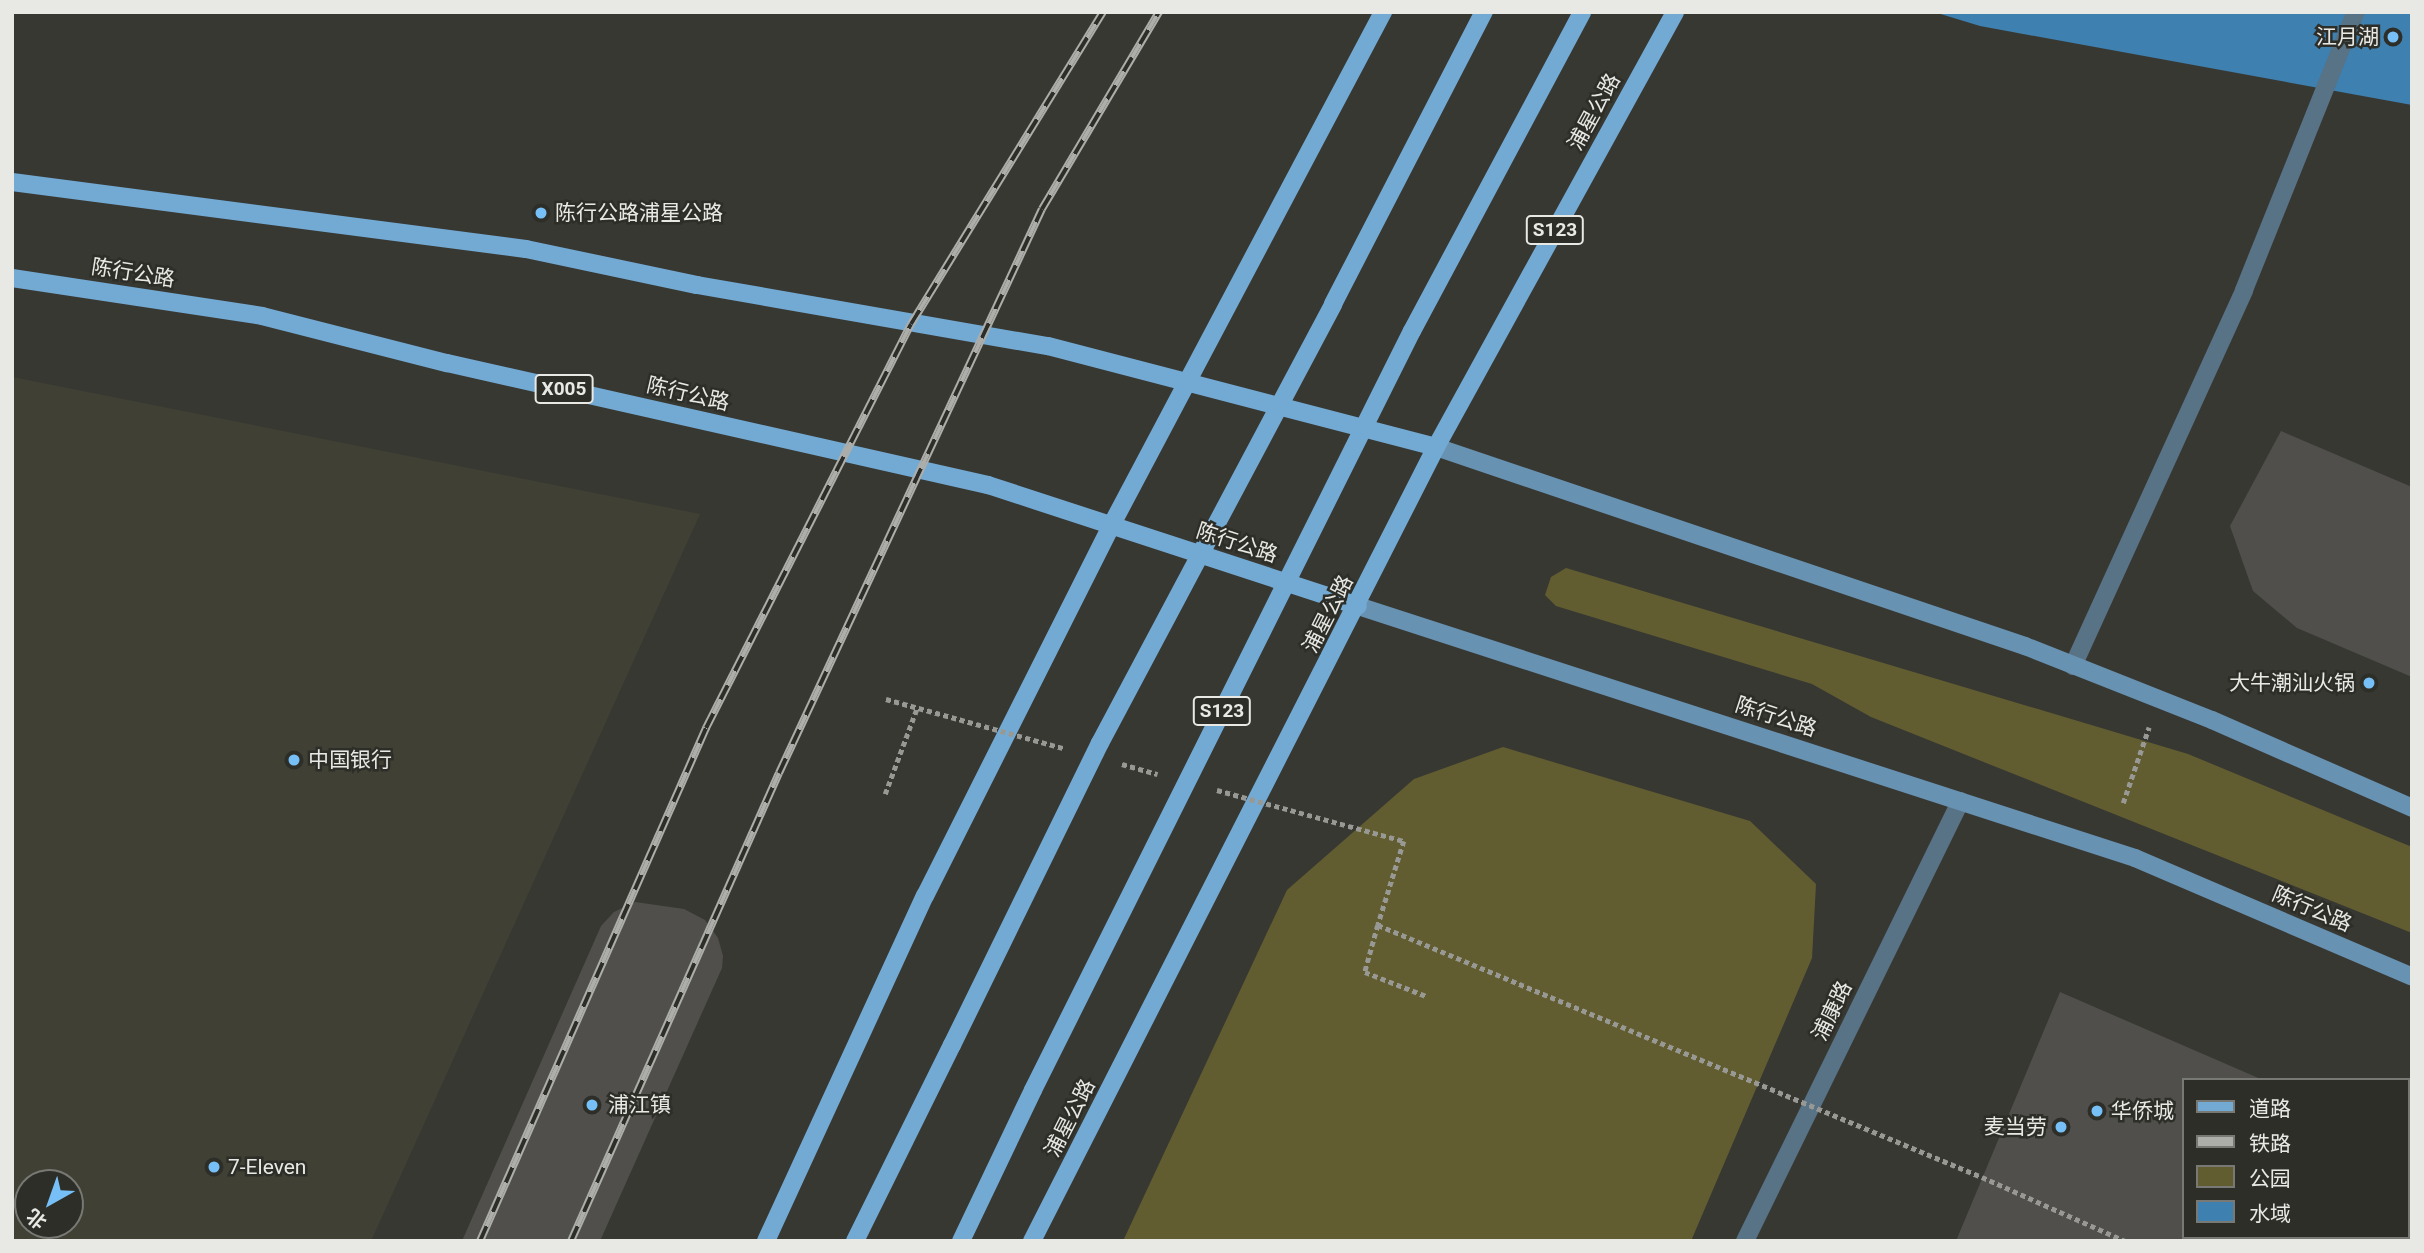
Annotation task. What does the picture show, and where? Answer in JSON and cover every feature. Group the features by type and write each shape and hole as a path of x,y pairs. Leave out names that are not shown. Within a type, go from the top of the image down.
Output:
{"main road":[{"path":"766,1241 925,896 1111,526 1383,12"},
{"path":"855,1241 1100,743 1484,12"},
{"name":"S123","path":"961,1241 1033,1090 1412,331 1582,12"},
{"name":"浦星公路","path":"1032,1241 1358,606 1436,447 1675,12"},
{"path":"12,181 526,249 697,285 1048,346 1189,381 1436,447 2073,666 2412,808"},
{"name":"陈行公路","path":"12,278 262,316 461,366 988,485 2135,858 2412,977"}],"street":[{"path":"2073,666 2244,290 2356,12"},
{"name":"浦康路","path":"1745,1241 1961,801"}],"path":[{"path":"886,699 1075,751"},
{"path":"885,794 917,708"},
{"path":"2123,803 2150,725"},
{"path":"1114,762 1167,776"},
{"path":"1207,787 1404,841 1365,972 1426,996"},
{"path":"1378,925 1982,1177 2125,1241"}],"shaded area":[{"path":"12,377 700,514 371,1241 12,1241"}],"green space":[{"path":"1566,568 2188,754 2412,847 2412,933 1871,717 1812,684 1556,606 1545,595 1551,577"},
{"path":"1503,747 1750,821 1816,884 1812,958 1691,1241 1123,1241 1287,890 1414,779"}],"water":[{"path":"1934,12 2412,12 2412,105 1980,26"}],"building":[{"path":"2281,431 2412,487 2412,677 2297,628 2253,591 2230,526"},
{"name":"浦江镇","path":"635,902 684,909 705,920 718,938 723,956 722,968 600,1241 462,1241 601,926 614,912"},
{"name":"华侨城","path":"2060,992 2258,1078 2182,1078 2182,1239 2410,1239 2410,1192 2412,1241 1956,1241"}],"railway":[{"path":"480,1241 706,728 911,324 1103,12"},
{"path":"571,1241 779,773 1042,209 1159,12"}],"place":[{"name":"江月湖","path":"2393,37"},
{"name":"陈行公路浦星公路","path":"541,213"},
{"name":"大牛潮汕火锅","path":"2369,683"},
{"name":"中国银行","path":"294,760"},
{"name":"浦江镇","path":"592,1105"},
{"name":"华侨城","path":"2097,1111"},
{"name":"麦当劳","path":"2061,1127"},
{"name":"7-Eleven","path":"214,1167"}]}
